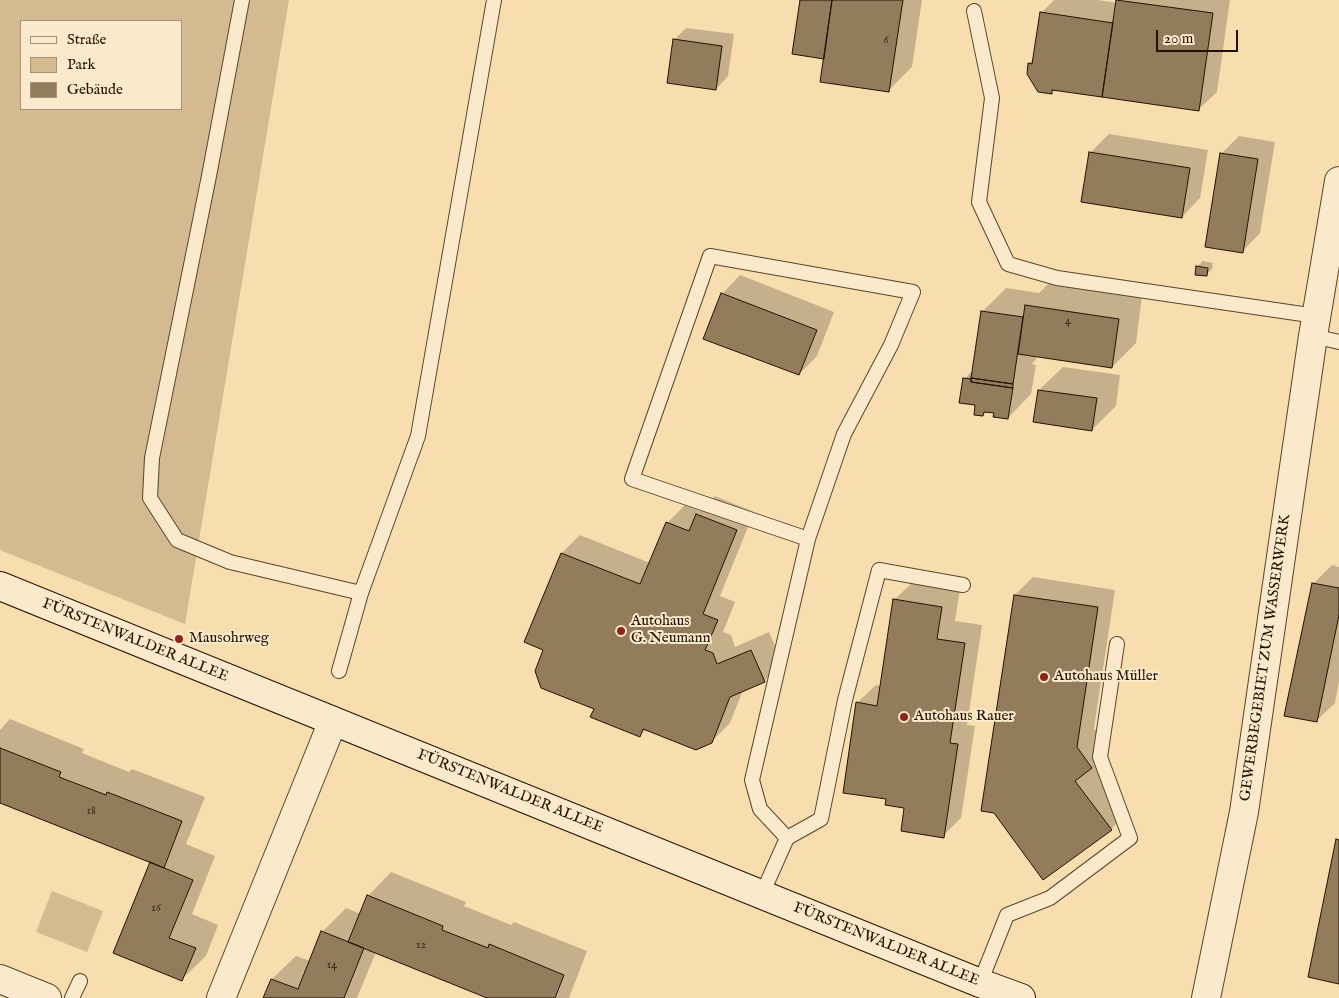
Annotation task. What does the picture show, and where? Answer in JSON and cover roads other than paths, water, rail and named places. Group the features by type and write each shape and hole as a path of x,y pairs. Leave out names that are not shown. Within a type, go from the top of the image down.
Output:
{"street":[{"name":"GEWERBEGEBIET ZUM WASSERWERK","path":"1206,998 1244,812 1323,331 1339,180"},
{"name":"FÜRSTENWALDER ALLEE","path":"0,586 1020,998"},
{"path":"221,998 333,721"},
{"path":"0,979 47,998"}],"lane":[{"path":"242,0 209,176 152,458 150,498 177,540 230,562 361,593"},
{"path":"339,670 361,593 418,436 494,0"},
{"path":"974,11 992,98 979,202 1008,264 1057,278 1323,331"},
{"path":"787,838 760,809 752,780 808,539 844,434 891,345 913,292 710,256 632,479 808,539"},
{"path":"762,894 787,838 821,819 845,700 879,570 963,585"},
{"path":"980,983 1007,915 1050,898 1130,838 1100,757 1117,644"},
{"path":"72,998 80,981"}],"place":[{"name":"Autohaus G. Neumann","path":"621,631"},
{"name":"Mausohrweg","path":"179,639"},
{"name":"Autohaus Müller","path":"1044,677"},
{"name":"Autohaus Rauer","path":"904,717"}]}
